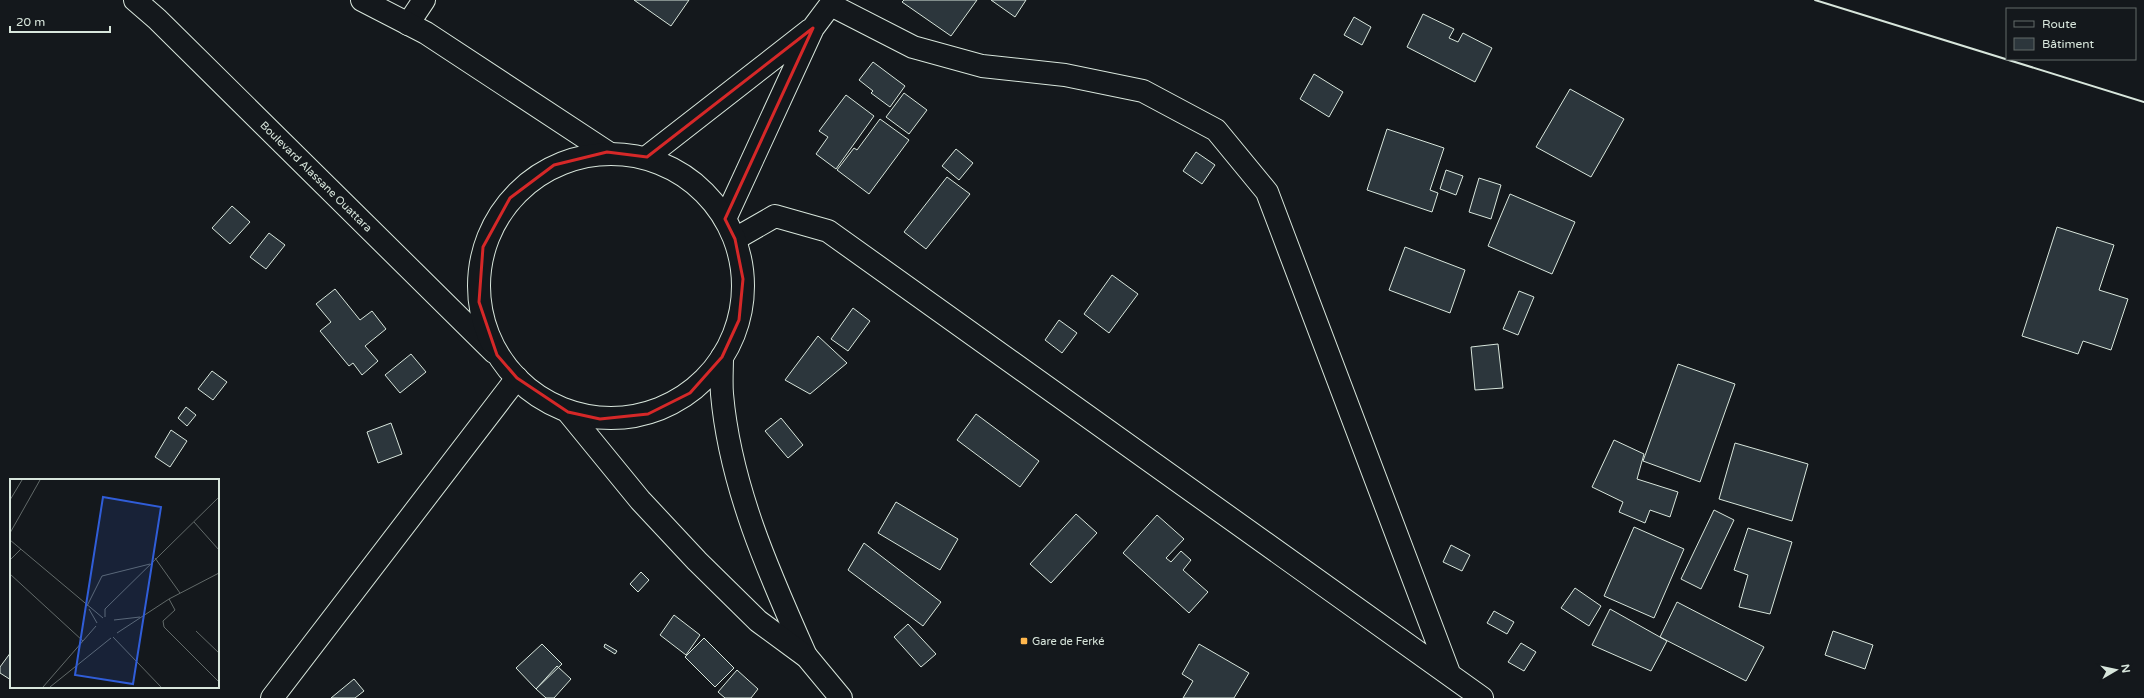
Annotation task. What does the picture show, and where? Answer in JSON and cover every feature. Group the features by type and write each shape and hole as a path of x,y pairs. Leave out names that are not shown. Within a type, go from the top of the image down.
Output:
{"street":[{"name":"Boulevard Alassane Ouattara","path":"135,0 157,19 497,355 517,378 568,412"},
{"path":"362,0 426,33 607,152"},
{"path":"408,24 424,0"},
{"path":"725,219 813,28 832,2 913,47 982,66 1065,75 1143,91 1216,130 1267,192 1449,673"},
{"path":"647,157 813,28"},
{"path":"497,355 479,302 480,286 484,247 510,198 554,165 607,152 647,157 692,181 725,219 735,240 743,279 739,320 722,358 690,393 648,414 600,419 568,412"},
{"path":"735,240 775,216 828,231 1482,698"},
{"path":"722,358 722,394 739,484 754,532 780,598 807,657"},
{"path":"272,698 517,378"},
{"path":"568,412 635,494 697,562 758,621 807,657 841,698"}],"highlighted area":[{"path":"813,28 725,219 735,239 743,279 739,320 722,357 690,393 648,414 600,419 568,412 517,378 497,355 479,302 483,247 510,198 554,165 607,152 647,157"}],"building":[{"path":"634,0 689,0 671,26"},
{"path":"904,0 977,0 951,36 902,2"},
{"path":"991,0 1026,0 1015,17"},
{"path":"1423,14 1454,29 1449,38 1458,42 1463,33 1492,48 1475,82 1407,47"},
{"path":"1354,17 1371,27 1362,45 1344,35"},
{"path":"873,62 905,86 890,107 871,93 873,91 859,80"},
{"path":"1314,74 1343,92 1329,117 1300,99"},
{"path":"1570,89 1624,119 1591,177 1536,147"},
{"path":"904,93 927,110 909,134 886,117"},
{"path":"846,95 874,116 836,169 816,154 828,137 819,131"},
{"path":"880,119 909,140 869,194 837,170 854,148 857,150"},
{"path":"1387,129 1444,148 1430,190 1438,193 1432,212 1367,190"},
{"path":"956,149 973,163 959,180 942,166"},
{"path":"1196,152 1215,165 1202,184 1183,171"},
{"path":"1446,170 1463,176 1456,195 1440,189"},
{"path":"947,177 970,194 926,249 904,232"},
{"path":"1479,178 1501,185 1491,219 1469,212"},
{"path":"1510,194 1575,222 1552,274 1488,246"},
{"path":"232,206 250,222 230,244 212,228"},
{"path":"2057,227 2114,245 2099,290 2128,299 2111,350 2083,341 2078,354 2022,336"},
{"path":"269,233 285,245 266,269 250,257"},
{"path":"1405,247 1465,270 1450,313 1389,290"},
{"path":"1112,275 1138,294 1109,333 1084,314"},
{"path":"335,289 360,320 372,311 386,329 365,346 378,361 362,375 353,363 349,366 320,331 331,322 316,304"},
{"path":"1519,291 1534,297 1518,335 1503,329"},
{"path":"853,308 870,321 848,351 831,339"},
{"path":"1059,320 1077,333 1062,353 1045,340"},
{"path":"818,336 847,363 810,394 785,380"},
{"path":"1498,344 1503,388 1475,390 1471,347"},
{"path":"411,354 426,372 400,393 385,375"},
{"path":"1678,364 1735,384 1700,482 1643,461"},
{"path":"212,371 227,382 213,400 198,389"},
{"path":"186,407 196,415 187,426 178,418"},
{"path":"976,414 1039,461 1020,487 957,440"},
{"path":"781,418 803,445 788,458 765,431"},
{"path":"391,423 402,454 378,463 367,432"},
{"path":"171,430 187,441 170,467 155,457"},
{"path":"1614,440 1644,454 1637,479 1678,492 1670,517 1650,510 1645,523 1619,512 1623,502 1592,487"},
{"path":"1735,443 1808,464 1792,521 1719,499"},
{"path":"896,502 958,539 940,570 878,533"},
{"path":"1714,510 1734,520 1701,589 1681,579"},
{"path":"1076,514 1097,533 1051,583 1030,564"},
{"path":"1157,515 1184,539 1166,558 1171,562 1181,551 1191,560 1183,570 1208,592 1189,613 1123,553"},
{"path":"1634,527 1684,549 1654,618 1604,596"},
{"path":"1748,528 1792,542 1770,614 1739,607 1748,575 1734,570"},
{"path":"864,543 941,602 923,626 848,570"},
{"path":"1451,545 1470,555 1462,571 1443,562"},
{"path":"641,572 649,580 638,592 630,584"},
{"path":"1575,588 1601,606 1589,626 1561,608"},
{"path":"1677,602 1764,647 1746,681 1660,637"},
{"path":"1610,609 1667,641 1651,671 1592,645"},
{"path":"1494,611 1514,622 1507,634 1487,623"},
{"path":"674,615 700,635 686,655 660,635"},
{"path":"908,624 936,654 921,667 894,637"},
{"path":"1833,631 1873,645 1865,669 1825,655"},
{"path":"704,638 734,668 715,687 685,657"},
{"path":"1521,643 1536,652 1524,671 1508,662"},
{"path":"542,644 562,664 536,689 516,668"},
{"path":"605,644 617,651 615,654 604,647"},
{"path":"1199,644 1249,673 1234,698 1183,698 1193,681 1182,674"},
{"path":"10,653 10,679 0,673 0,667"},
{"path":"557,666 571,679 554,698 546,698 536,689"},
{"path":"737,670 758,689 751,698 725,698 718,692"},
{"path":"354,679 364,691 355,698 331,698"}],"wall":[{"path":"1815,0 2006,59"},
{"path":"2009,60 2144,102"}],"place":[{"name":"Gare de Ferké","path":"1024,641"}]}
